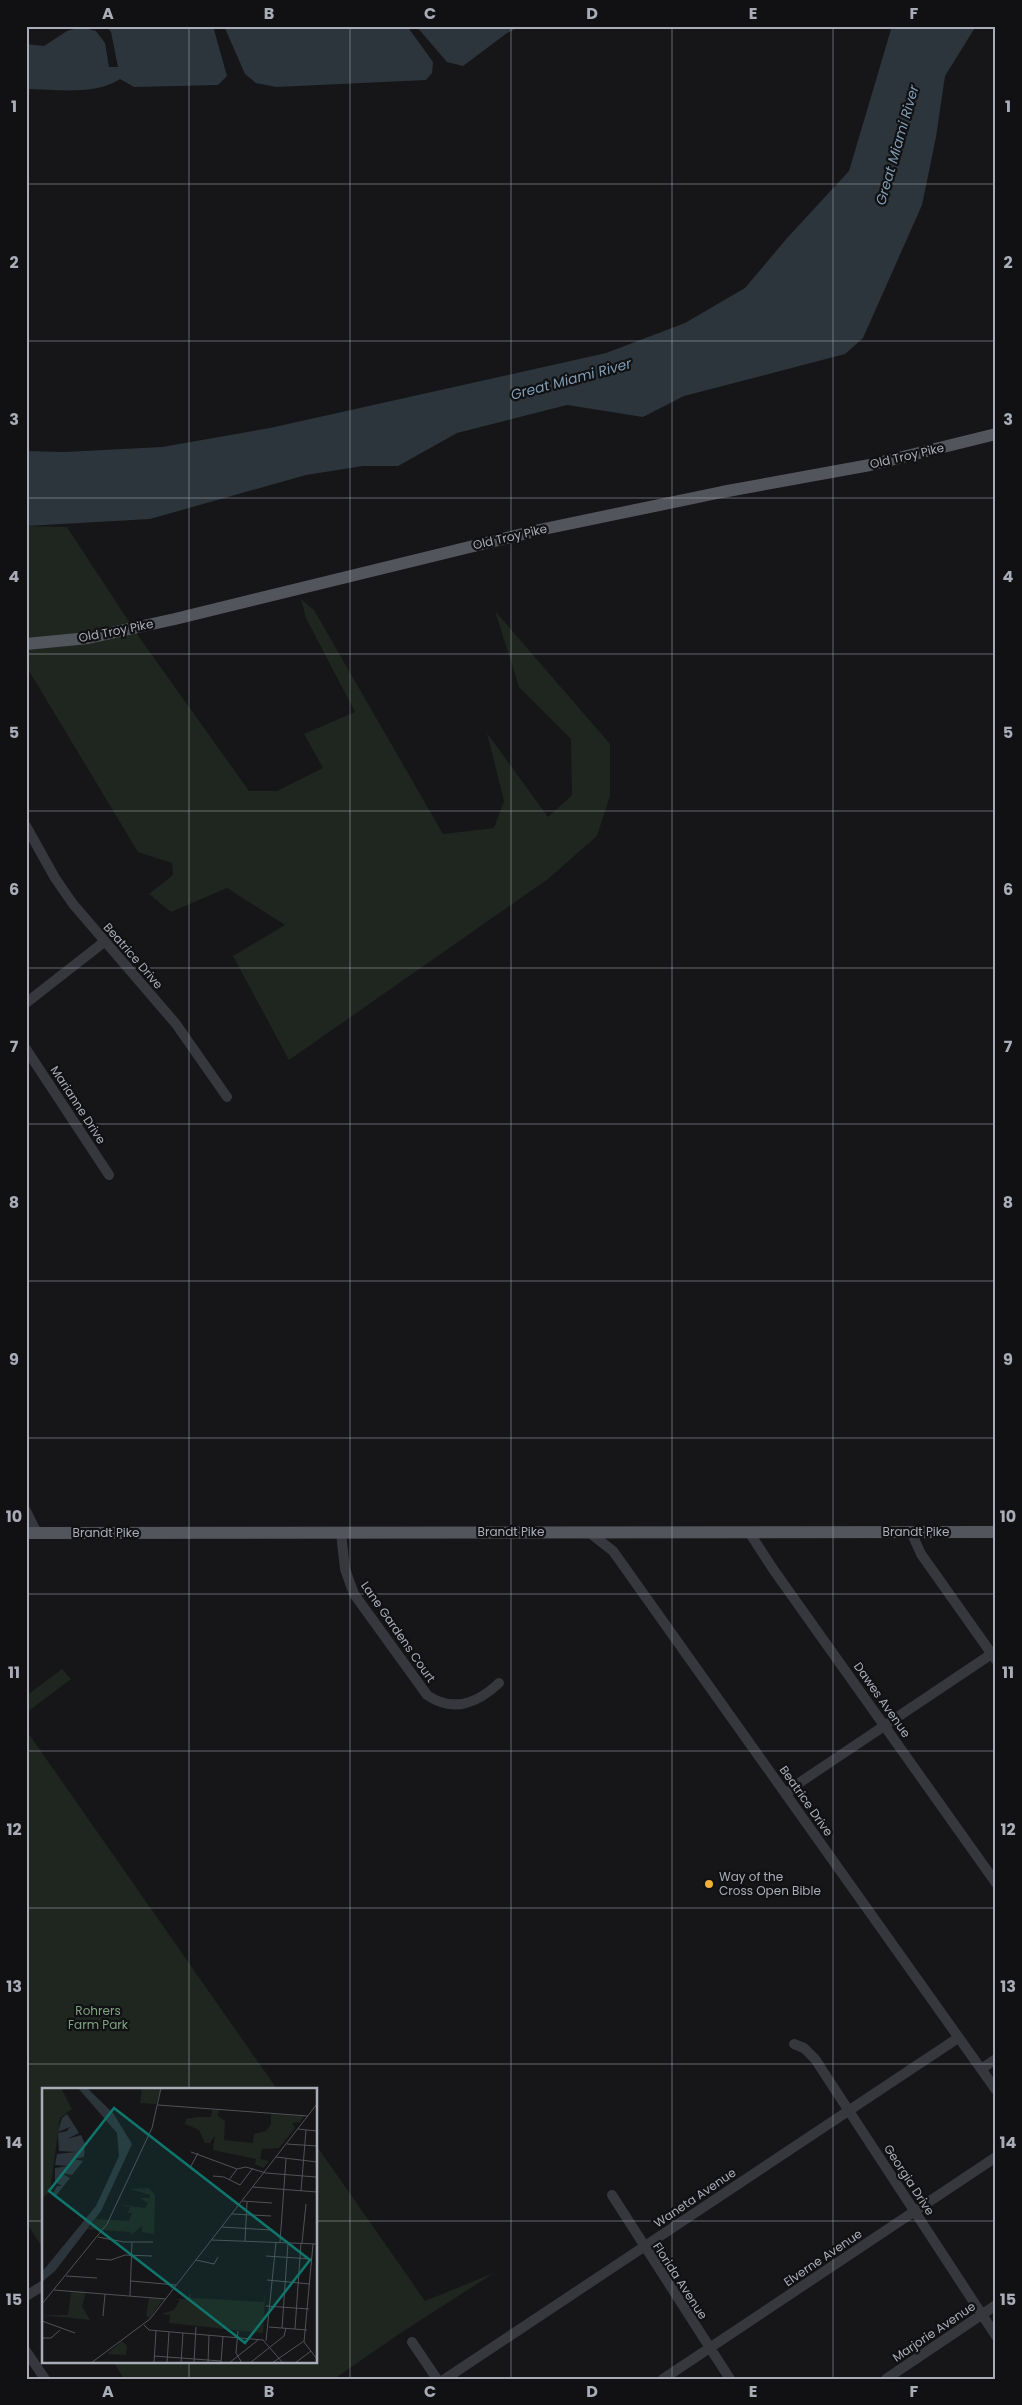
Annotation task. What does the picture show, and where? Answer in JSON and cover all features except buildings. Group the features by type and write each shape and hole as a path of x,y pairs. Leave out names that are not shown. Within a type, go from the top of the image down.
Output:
{"main road":[{"name":"Old Troy Pike","path":"26,644 88,638 539,530 705,495 870,465 996,434"},
{"name":"Brandt Pike","path":"32,1533 996,1532"}],"street":[{"name":"Beatrice Drive","path":"26,826 55,878 104,942 176,1024 228,1097"},
{"path":"26,1003 104,942"},
{"name":"Marianne Drive","path":"26,1049 109,1175"},
{"path":"26,1511 32,1533"},
{"name":"Beatrice Drive","path":"590,1532 613,1551 996,2090"},
{"name":"Dawes Avenue","path":"749,1532 773,1569 996,1883"},
{"path":"786,1795 796,1786 885,1726 994,1655 921,1554 911,1532"},
{"name":"Lane Gardens Court","path":"341,1533 345,1570 354,1594 427,1695 445,1705 460,1705 482,1697 499,1683"},
{"name":"Waneta Avenue","path":"445,2379 958,2038"},
{"name":"Georgia Drive","path":"794,2044 804,2048 815,2059 996,2336"},
{"path":"981,2069 996,2059"},
{"name":"Elverne Avenue","path":"663,2379 996,2157"},
{"name":"Florida Avenue","path":"612,2195 643,2247 730,2379"},
{"path":"26,2296 42,2285"},
{"name":"Marjorie Avenue","path":"886,2379 996,2306"},
{"path":"412,2342 437,2379"},
{"path":"26,2351 45,2379"}],"green space":[{"path":"26,526 67,527 139,637 249,791 277,791 323,768 304,734 355,712 306,618 301,599 314,610 443,834 494,828 504,801 487,733 548,817 572,795 571,739 519,687 495,611 610,744 610,796 597,836 548,879 289,1060 233,956 285,925 227,888 171,912 149,894 173,875 172,863 138,852 26,666"},
{"path":"62,1669 71,1679 26,1713 26,1696"},
{"name":"Rohrers Farm Park","path":"26,1730 276,2088 42,2088 42,2247 26,2222"},
{"path":"318,2148 425,2301 494,2273 399,2334 334,2379 124,2379 114,2362 318,2362"}],"water":[{"path":"106,26 213,26 227,76 218,85 134,87 120,79 99,88 87,90 26,89 26,44 44,46 67,31 81,27 96,31 105,43 109,67 118,67 111,32"},
{"path":"224,26 407,26 433,62 432,73 426,80 276,87 256,83 245,74"},
{"path":"416,26 522,26 507,33 463,66 447,62"},
{"name":"Great Miami River","path":"892,26 976,26 945,76 936,137 922,205 863,338 845,354 684,396 643,417 567,405 457,433 398,466 363,466 306,475 150,519 26,526 26,451 65,452 162,447 270,428 606,353 685,323 745,288 788,237 849,171"}],"place":[{"name":"Way of the Cross Open Bible","path":"709,1884"}]}
